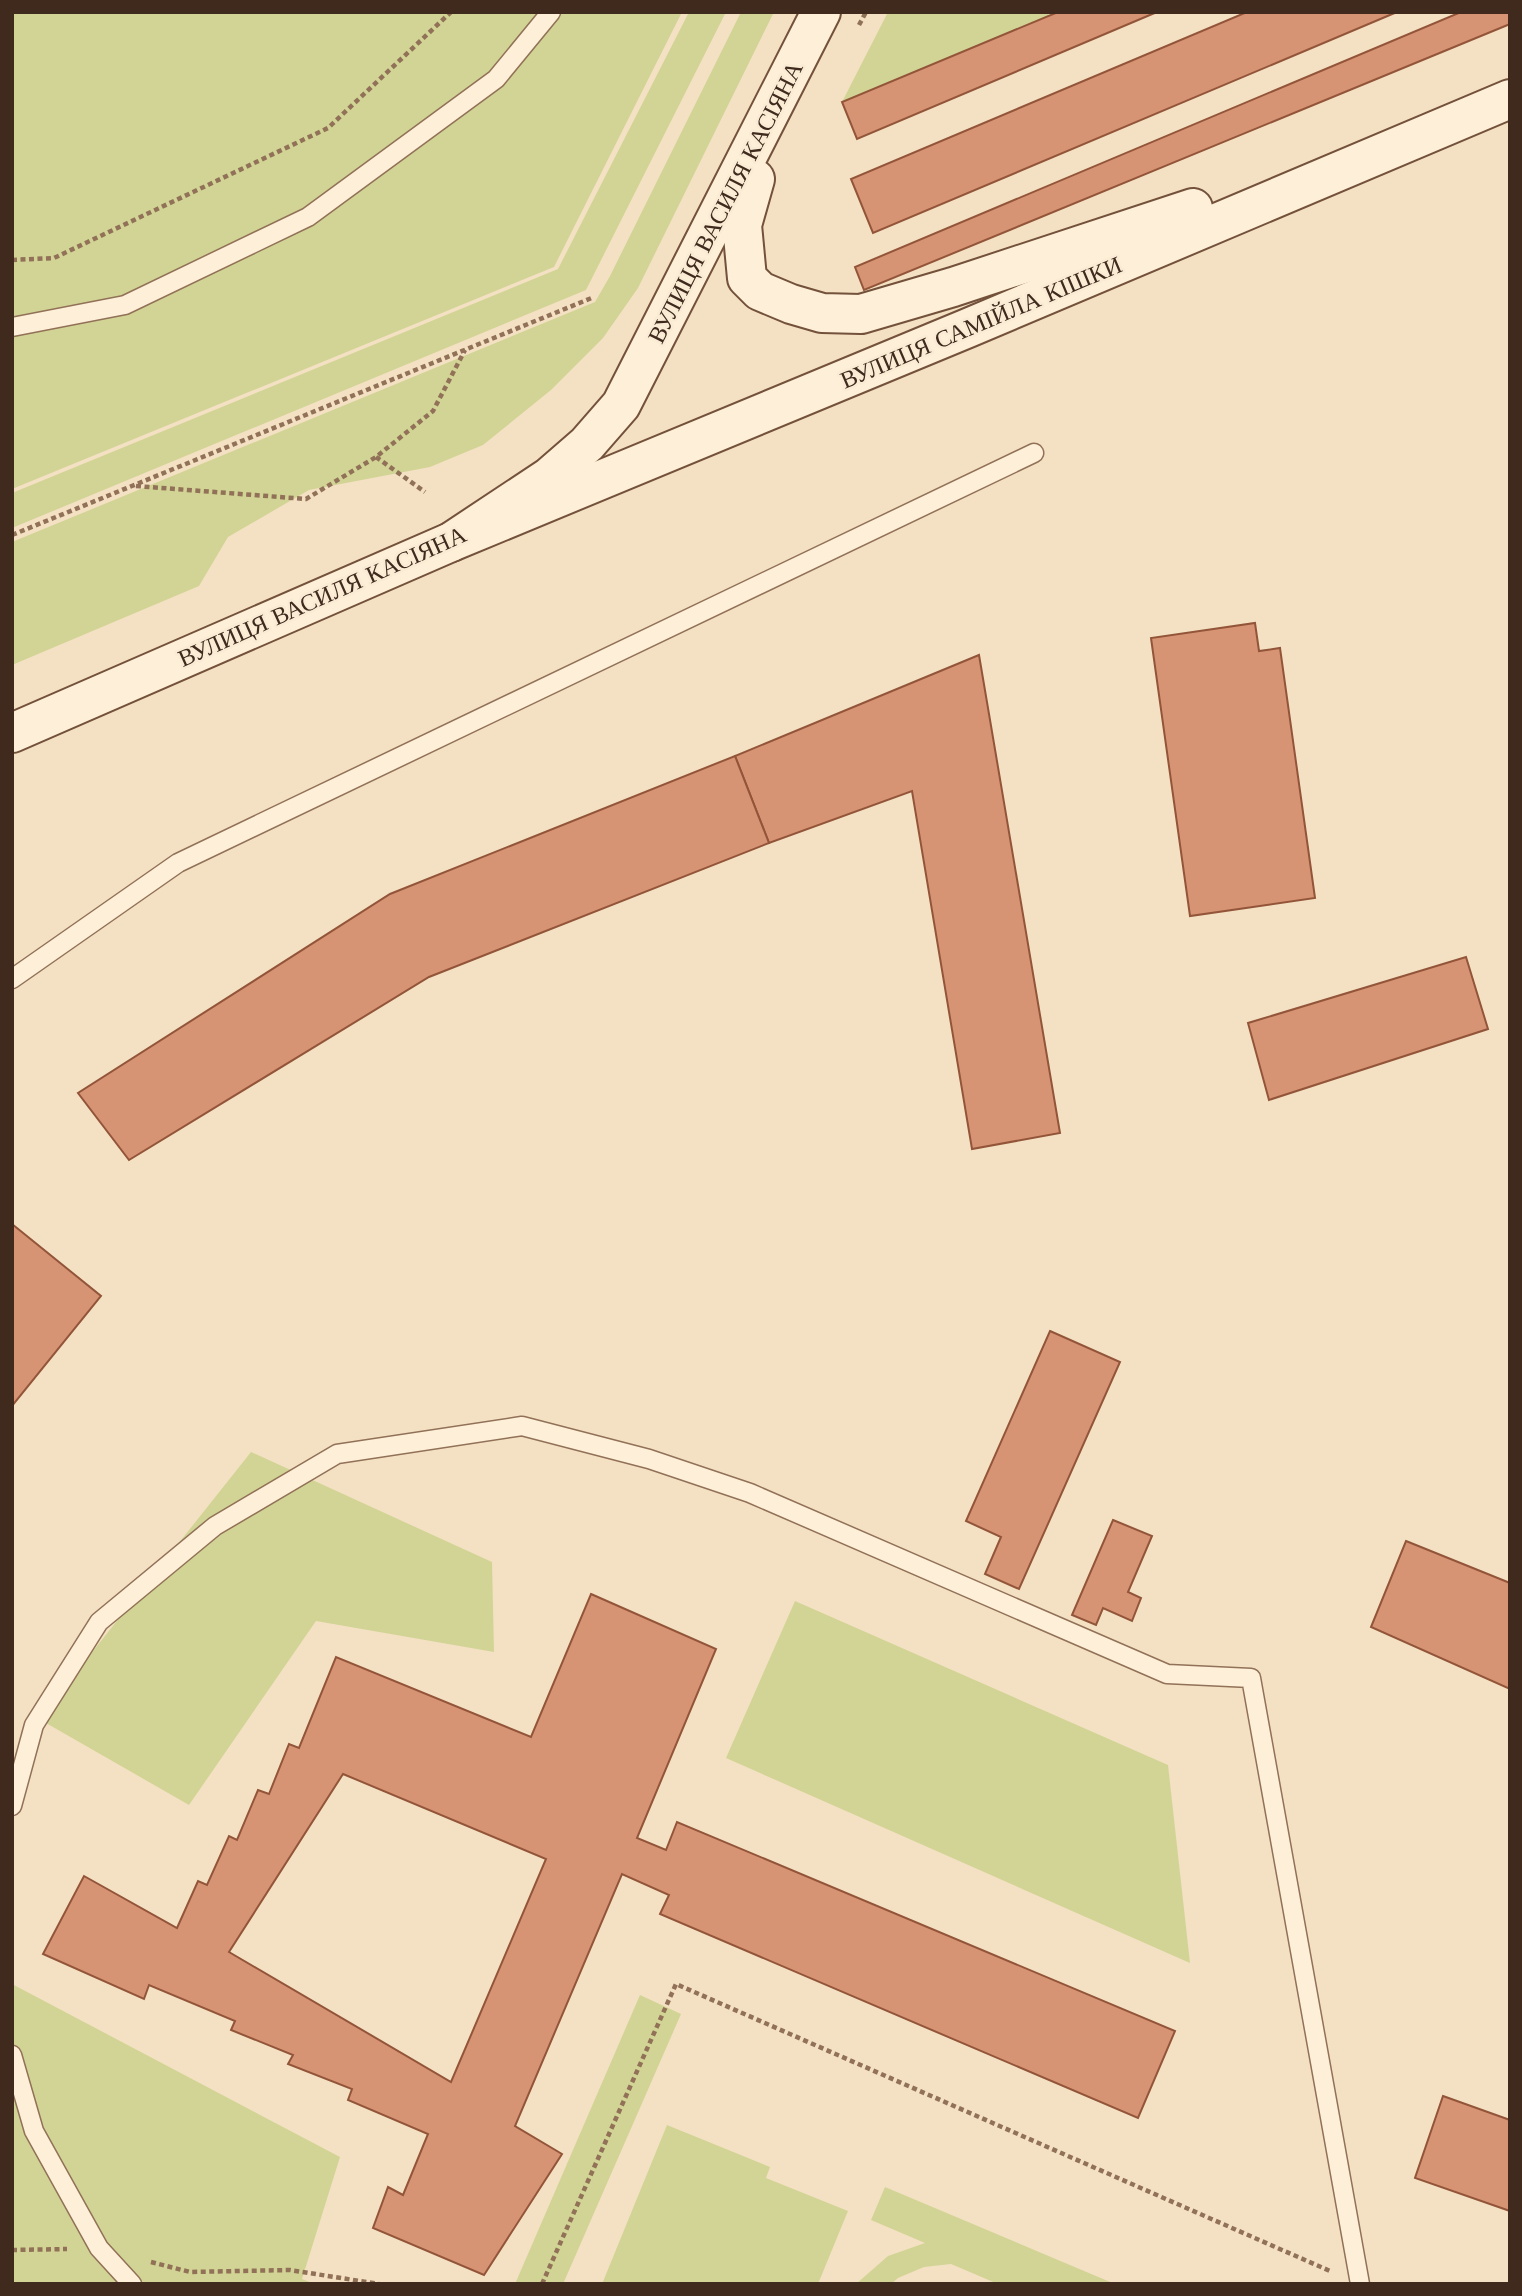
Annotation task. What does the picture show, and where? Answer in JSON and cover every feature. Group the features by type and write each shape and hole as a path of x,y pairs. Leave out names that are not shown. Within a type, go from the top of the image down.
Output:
{"street":[{"name":"ВУЛИЦЯ ВАСИЛЯ КАСІЯНА","path":"12,733 451,542 549,477 587,444 621,405 821,12"},
{"name":"ВУЛИЦЯ САМІЙЛА КІШКИ","path":"451,542 1510,99"},
{"path":"778,100 741,225 747,278 760,291 822,313 861,314 1170,215 1374,155"},
{"path":"621,405 621,440 652,459"}],"lane":[{"path":"12,327 125,305 308,217 496,79 551,12"},
{"path":"12,979 178,863 1034,453"},
{"path":"12,1806 34,1725 99,1622 215,1526 337,1454 522,1426 649,1459 750,1493 1167,1674 1251,1678 1360,2284"},
{"path":"12,2055 34,2131 99,2248 132,2284"}],"path":[{"path":"12,260 54,258 328,128 451,12"},
{"path":"853,36 866,12"},
{"path":"12,535 594,297"},
{"path":"133,486 306,499 376,457 433,411 465,349"},
{"path":"376,457 425,492"},
{"path":"542,2284 676,1984 1335,2273"},
{"path":"12,2250 99,2248 190,2272 290,2270 379,2284"}],"green space":[{"path":"12,12 682,12 554,267 12,489"},
{"path":"689,12 726,12 586,290 12,528 12,493 558,269"},
{"path":"741,12 774,12 638,288 603,338 551,390 483,445 430,467 309,490 228,537 199,586 12,665 12,542 595,302"},
{"path":"888,12 1048,12 1049,16 842,102"},
{"path":"251,1452 492,1562 494,1652 316,1621 189,1805 39,1719"},
{"path":"795,1601 1168,1765 1190,1963 726,1758"},
{"path":"12,1984 340,2157 302,2279 315,2284 12,2284"},
{"path":"640,1995 681,2014 563,2284 515,2284"},
{"path":"667,2125 770,2167 766,2178 848,2211 818,2284 602,2284"},
{"path":"885,2187 1115,2284 998,2284 951,2264 924,2267 898,2278 891,2284 856,2284 888,2256 925,2243 871,2220"}],"building":[{"path":"1058,12 1157,12 857,139 842,102"},
{"path":"1247,12 1397,12 873,233 851,179"},
{"path":"1461,12 1510,12 1510,24 864,290 855,267"},
{"path":"1255,623 1259,651 1280,648 1315,898 1190,916 1151,638"},
{"path":"979,655 1060,1133 972,1149 912,791 769,843 735,756"},
{"path":"735,756 769,843 429,977 129,1160 78,1093 390,894"},
{"path":"1466,957 1488,1029 1269,1100 1248,1023"},
{"path":"12,1224 101,1296 12,1406"},
{"path":"1050,1331 1120,1362 1019,1589 985,1574 1001,1537 966,1521"},
{"path":"1113,1520 1152,1536 1128,1592 1141,1598 1132,1621 1103,1608 1096,1625 1072,1615"},
{"path":"1406,1541 1510,1583 1510,1689 1371,1627"},
{"path":"591,1594 716,1649 637,1838 666,1850 677,1822 1175,2031 1138,2118 660,1914 669,1895 622,1874 515,2126 562,2154 484,2275 373,2228 388,2187 403,2195 428,2134 348,2100 352,2089 288,2064 293,2055 231,2030 235,2021 149,1985 144,1999 43,1954 84,1876 177,1928 198,1881 207,1885 229,1836 237,1840 258,1790 269,1794 289,1744 299,1748 336,1657 531,1737","holes":["343,1774 546,1859 451,2082 229,1952"]},
{"path":"1443,2096 1510,2120 1510,2211 1415,2178"}]}
